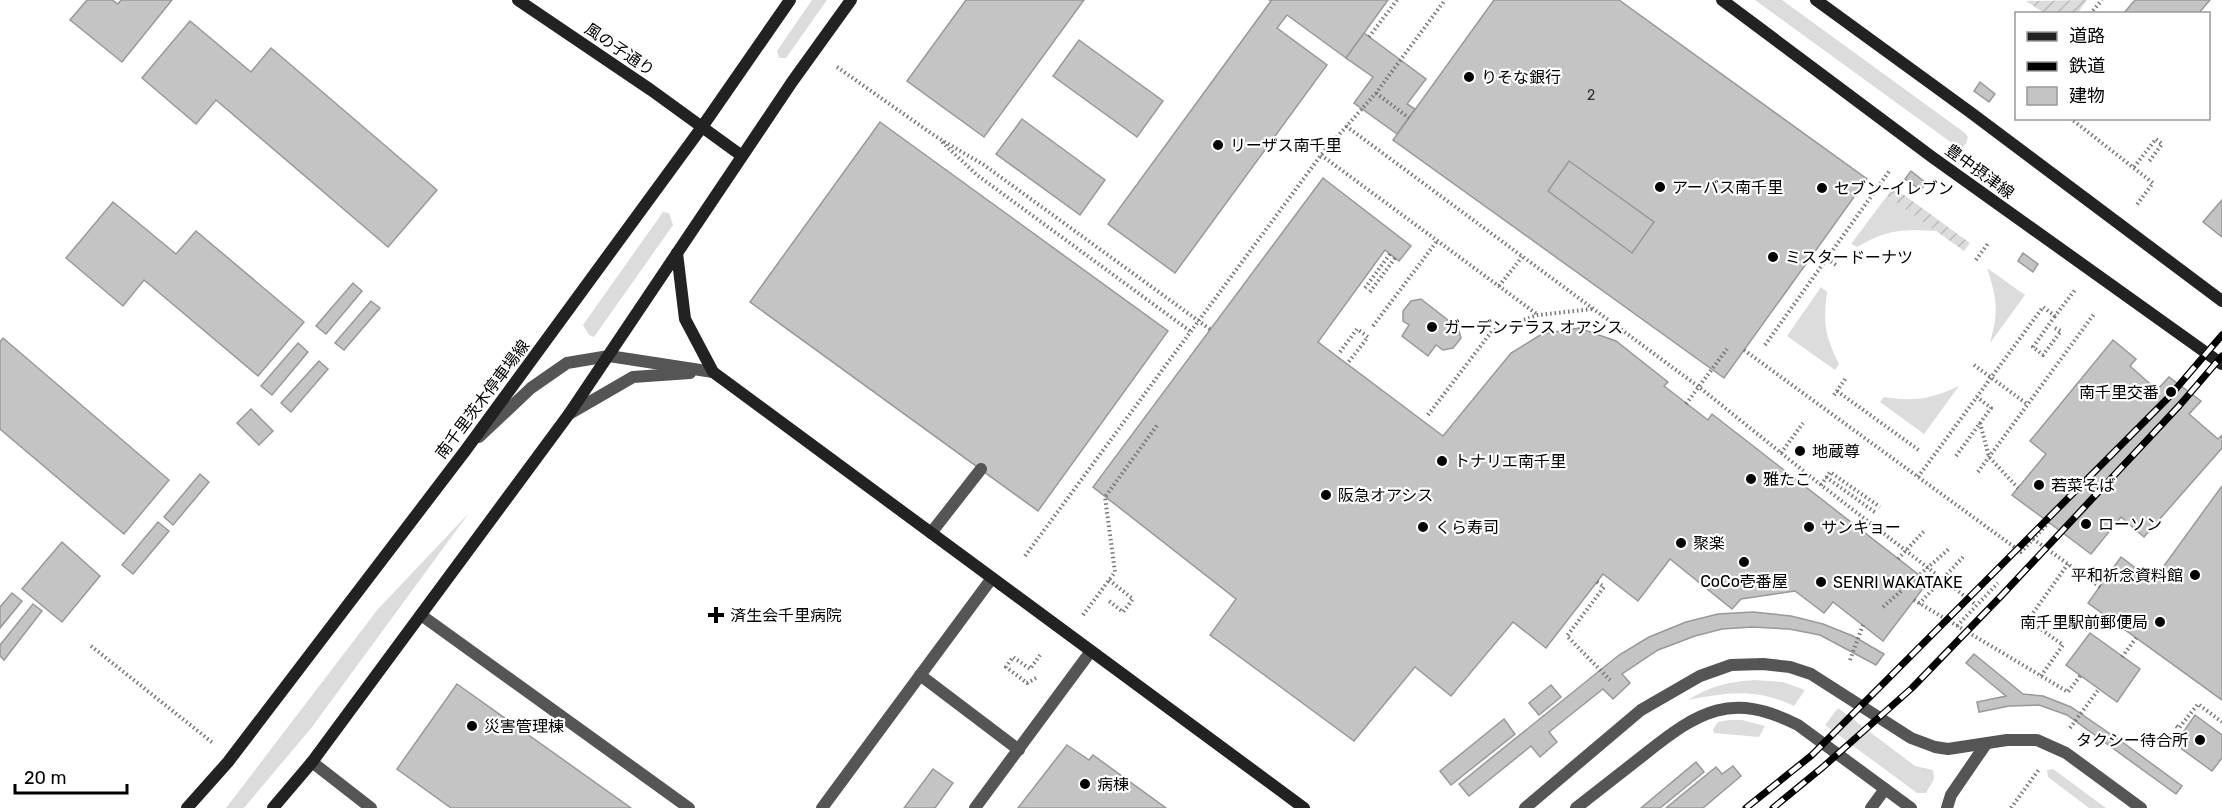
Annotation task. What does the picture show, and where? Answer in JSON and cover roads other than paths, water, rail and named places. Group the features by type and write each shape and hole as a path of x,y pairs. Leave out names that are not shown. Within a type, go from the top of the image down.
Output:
{"main road":[{"name":"風の子通り","path":"518,0 742,156"},
{"name":"南千里茨木停車場線","path":"187,808 228,762 465,451 702,127 790,0"},
{"path":"273,808 312,762 569,414 792,82 851,0"},
{"name":"豊中摂津線","path":"1722,0 1941,163 2222,364"},
{"path":"1816,0 2222,301"},
{"path":"677,253 685,319 713,372 1304,808"}],"street":[{"path":"465,451 531,388 567,363 609,356 713,372"},
{"path":"569,414 633,377 713,372"},
{"path":"931,533 981,469"},
{"path":"822,808 993,578"},
{"path":"421,615 689,808"},
{"path":"975,808 1091,651"},
{"path":"1525,808 1641,710 1700,676 1731,665 1772,664 1811,674 1923,744 1948,749 2007,740 2037,740 2066,753 2141,808"},
{"path":"920,675 1019,750"},
{"path":"1576,808 1678,728 1703,714 1733,708 1748,708 1771,713 1798,725 1911,808"},
{"path":"1947,808 1951,795 1986,744"},
{"path":"312,762 372,808"},
{"path":"1871,808 1885,789"}],"railway":[{"path":"1746,808 1812,755 2168,398 2222,335"},
{"path":"1773,808 1912,688 2179,406 2222,356"}],"place":[{"name":"りそな銀行","path":"1469,77"},
{"name":"リーザス南千里","path":"1218,145"},
{"name":"アーバス南千里","path":"1660,187"},
{"name":"セブン-イレブン","path":"1822,188"},
{"name":"ミスタードーナツ","path":"1773,257"},
{"name":"ガーデンテラス オアシス","path":"1432,327"},
{"name":"南千里交番","path":"2171,392"},
{"name":"地蔵尊","path":"1800,451"},
{"name":"トナリエ南千里","path":"1442,461"},
{"name":"雅たこ","path":"1751,479"},
{"name":"若菜そば","path":"2039,485"},
{"name":"阪急オアシス","path":"1326,495"},
{"name":"ローソン","path":"2086,524"},
{"name":"くら寿司","path":"1423,527"},
{"name":"サンキョー","path":"1809,527"},
{"name":"聚楽","path":"1681,543"},
{"name":"CoCo壱番屋","path":"1744,562"},
{"name":"平和祈念資料館","path":"2195,575"},
{"name":"SENRI WAKATAKE","path":"1821,582"},
{"name":"済生会千里病院","path":"716,615"},
{"name":"南千里駅前郵便局","path":"2160,622"},
{"name":"災害管理棟","path":"472,726"},
{"name":"タクシー待合所","path":"2200,740"},
{"name":"病棟","path":"1085,784"}]}
